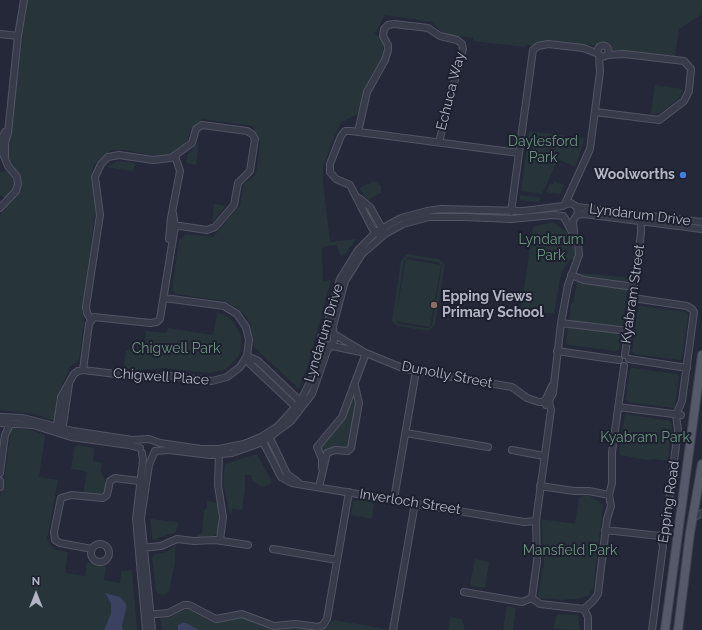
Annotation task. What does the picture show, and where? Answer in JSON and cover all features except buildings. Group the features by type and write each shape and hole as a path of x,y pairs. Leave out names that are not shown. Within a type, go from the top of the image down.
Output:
{"main road":[{"name":"Epping Road","path":"664,630 702,355"},
{"name":"Epping Road","path":"678,630 692,518 702,464"}],"street":[{"path":"0,208 16,192 18,184 17,177 8,166 1,143 8,133 18,36 24,0"},
{"name":"Echuca Way","path":"358,132 367,92 385,60 388,50 383,31 386,26 391,24 406,25 432,29 440,36 458,40 463,46 439,142"},
{"path":"0,34 18,36"},
{"path":"511,212 532,57 536,46 548,44 583,48 599,52 602,57 608,53 686,62 691,71 688,95 684,101 659,120 595,112"},
{"path":"574,236 561,211 590,149 600,72 599,52 604,46 608,53"},
{"path":"600,72 608,53"},
{"path":"59,430 70,381 75,372 83,370 89,324 92,319 88,303 100,215 95,177 98,168 104,160 114,155 125,155 153,160 173,157 192,143 196,129 202,125 247,131 252,134 254,137 250,171 238,183 232,207 212,230 173,227"},
{"path":"381,233 368,221 350,186 332,177 329,170 343,133 347,131 358,132 519,153"},
{"path":"92,319 155,323 161,316 171,245 169,234 173,227 172,213 180,171 179,164 173,157"},
{"path":"532,598 537,561 537,533 533,521 537,508 551,410 547,401 553,393 561,323 571,275 580,255 574,236 573,227 577,206 574,201 572,189"},
{"path":"356,196 370,207 381,233"},
{"path":"564,205 571,203 577,206"},
{"name":"Lyndarum Drive","path":"300,406 313,376 322,342 321,337 325,332 336,290 345,270 358,250 401,218 427,210 449,209 511,212 564,205"},
{"name":"Lyndarum Drive","path":"577,206 702,229"},
{"name":"Lyndarum Drive","path":"576,216 584,214 702,222"},
{"name":"Lyndarum Drive","path":"154,452 239,451 291,422 319,377 330,344 334,341 333,326 345,281 362,254 381,233 403,224 429,217 511,219 553,215 563,216"},
{"path":"563,216 570,219 576,216"},
{"name":"Kyabram Street","path":"605,495 611,479 618,407 627,361 628,331 643,219"},
{"path":"571,275 584,280 634,287"},
{"path":"164,298 217,305 231,310 242,320 248,333 246,357 258,361 300,406"},
{"path":"633,298 687,306 692,309 694,315 679,415 665,530 660,536"},
{"path":"561,323 628,331"},
{"path":"325,332 330,332 333,334"},
{"name":"Dunolly Street","path":"333,334 366,353"},
{"path":"322,342 330,344"},
{"name":"Dunolly Street","path":"330,344 366,353 402,368 512,387 527,398 547,401"},
{"path":"557,351 619,360 620,364 627,361 687,368"},
{"path":"322,468 321,457 317,450 318,445 339,422 366,353"},
{"name":"Chigwell Place","path":"83,370 134,377 170,376 212,381 222,379 233,374 246,357"},
{"path":"394,499 416,371"},
{"path":"317,450 322,453 335,450 350,450 359,403 355,391 355,382"},
{"path":"348,402 354,399 359,403"},
{"path":"618,407 679,415"},
{"path":"0,417 34,422 59,430 141,450 149,455 154,452"},
{"path":"5,436 0,424 23,420"},
{"path":"0,473 5,436 11,422"},
{"path":"59,430 144,440 149,439 156,445 144,481 136,519 141,548 148,614 152,630"},
{"path":"406,432 488,446"},
{"path":"268,436 288,474 302,485"},
{"name":"Inverloch Street","path":"262,439 281,477 292,483 518,520 533,521"},
{"path":"144,440 141,443 144,481"},
{"name":"Lyndarum Drive","path":"153,441 219,452"},
{"path":"512,450 544,456"},
{"path":"219,452 218,485 223,521 220,540"},
{"path":"319,487 322,468 328,452"},
{"path":"92,549 60,543 55,540 54,532 61,498 71,495 101,499 105,497 109,483 112,479 119,478 144,481"},
{"path":"0,481 0,487"},
{"path":"532,598 540,604 584,609 593,601 598,594 608,510 605,495 592,491 540,486"},
{"path":"148,614 168,613 184,605 189,605 216,619 242,614 274,626 296,624 321,626 327,619 348,492"},
{"path":"392,630 416,503"},
{"path":"692,518 702,513"},
{"path":"605,530 660,536"},
{"path":"652,630 663,546 660,536"},
{"path":"141,548 161,546 177,539 194,541 220,540 248,545"},
{"path":"273,549 337,560"},
{"path":"464,592 522,602 532,598"},
{"path":"584,609 588,617 588,630"},
{"path":"146,630 148,614"},
{"path":"396,615 397,630"}],"green space":[{"path":"27,0 702,0 702,14 679,29 675,57 610,50 607,46 598,45 527,45 526,47 473,41 473,38 444,34 432,22 385,15 375,33 384,44 381,59 365,88 357,114 340,123 323,167 323,181 330,242 357,239 343,256 340,255 337,245 325,246 322,250 323,281 331,280 307,368 299,389 254,347 250,325 246,316 236,307 224,301 176,294 172,291 179,240 186,234 213,237 240,205 243,185 256,175 260,142 253,126 203,119 190,130 188,140 169,154 159,157 126,150 112,150 93,165 91,181 96,206 82,313 84,322 79,360 70,367 56,399 55,421 35,414 0,410 0,215 18,194 22,185 22,180 11,163 8,154"},
{"path":"655,85 683,89 679,98 665,109 658,114 651,114"},
{"name":"Daylesford Park","path":"529,131 585,138 575,167 558,159 542,194 521,191"},
{"path":"199,142 196,165 186,163 187,156"},
{"path":"117,161 135,163 132,171 106,167"},
{"path":"7,171 15,182 14,189 5,198 0,195 0,172"},
{"path":"374,181 381,186 381,193 368,200 359,188"},
{"path":"554,181 564,185 560,194 546,192 550,183 553,184"},
{"path":"520,195 541,198 539,202 520,200"},
{"path":"214,204 226,206 212,222"},
{"name":"Lyndarum Park","path":"553,222 567,232 574,246 576,255 574,259 571,259 563,269 554,314 521,309 533,227"},
{"path":"407,254 439,259 445,265 435,325 429,331 397,326 392,321 401,261","holes":["408,257 438,262 442,265 432,324 431,327 428,328 399,324 395,321 430,327 441,265 406,259","406,259 395,320 404,261"]},
{"path":"582,273 629,278 619,349 616,351 568,345 566,343 571,304 573,303 577,282"},
{"path":"641,306 686,312 688,315 682,358 680,360 635,354 632,351 638,308"},
{"name":"Chigwell Park","path":"217,313 225,315 234,322 241,336 241,349 238,357 225,370 209,373 165,368 137,370 124,368 126,351 130,349 141,351 144,349 146,331 165,333 169,328 213,335"},
{"path":"633,368 677,374 679,376 675,406 673,408 628,402 626,399 630,369"},
{"path":"350,402 355,402 356,405 349,447 346,449 333,447 321,451 320,447 341,424"},
{"name":"Kyabram Park","path":"625,414 668,420 672,424 668,461 654,459 647,460 621,455 619,450"},
{"path":"11,428 31,430 45,435 39,477 58,480 47,539 53,549 68,552 65,573 85,576 87,562 106,566 104,580 120,583 121,571 132,570 137,630 0,630 0,494 3,490"},
{"path":"78,445 94,448 93,461 102,463 101,472 106,482 104,493 100,496 83,494 87,473 85,471 71,469 74,449"},
{"path":"257,454 272,482 269,485 262,487 253,481 251,475 245,475 245,490 242,510 232,509 231,517 223,483 225,464"},
{"name":"Mansfield Park","path":"584,495 589,495 603,505 593,588 589,595 581,598 561,600 540,598 538,595 544,562 541,519 575,524 579,498"},
{"path":"365,499 371,501 374,505 372,519 351,515 353,501"},
{"path":"207,501 218,503 220,514 219,532 214,536 197,538 197,535 202,533 204,510 207,508"},
{"path":"150,519 178,522 176,532 154,540 152,538"},
{"path":"177,546 175,548 175,563 169,592 164,595 159,594 156,591 152,557 155,554 165,553"},
{"path":"475,559 489,562 485,588 471,586 470,583"},
{"path":"507,606 516,608 513,630 503,630"},
{"path":"188,609 214,622 245,618 272,629 297,627 313,630 162,630 160,618"},
{"path":"557,614 578,615 580,630 553,629"},
{"path":"450,617 462,619 465,630 448,630"},
{"path":"334,620 386,629 387,630 323,630"}],"water":[{"path":"105,593 120,597 126,604 122,625 123,630 104,630 111,614 111,603"},
{"path":"186,623 199,630 178,630 178,625"}],"place":[{"name":"Woolworths","path":"683,175"},
{"name":"Epping Views Primary School","path":"434,305"}]}
